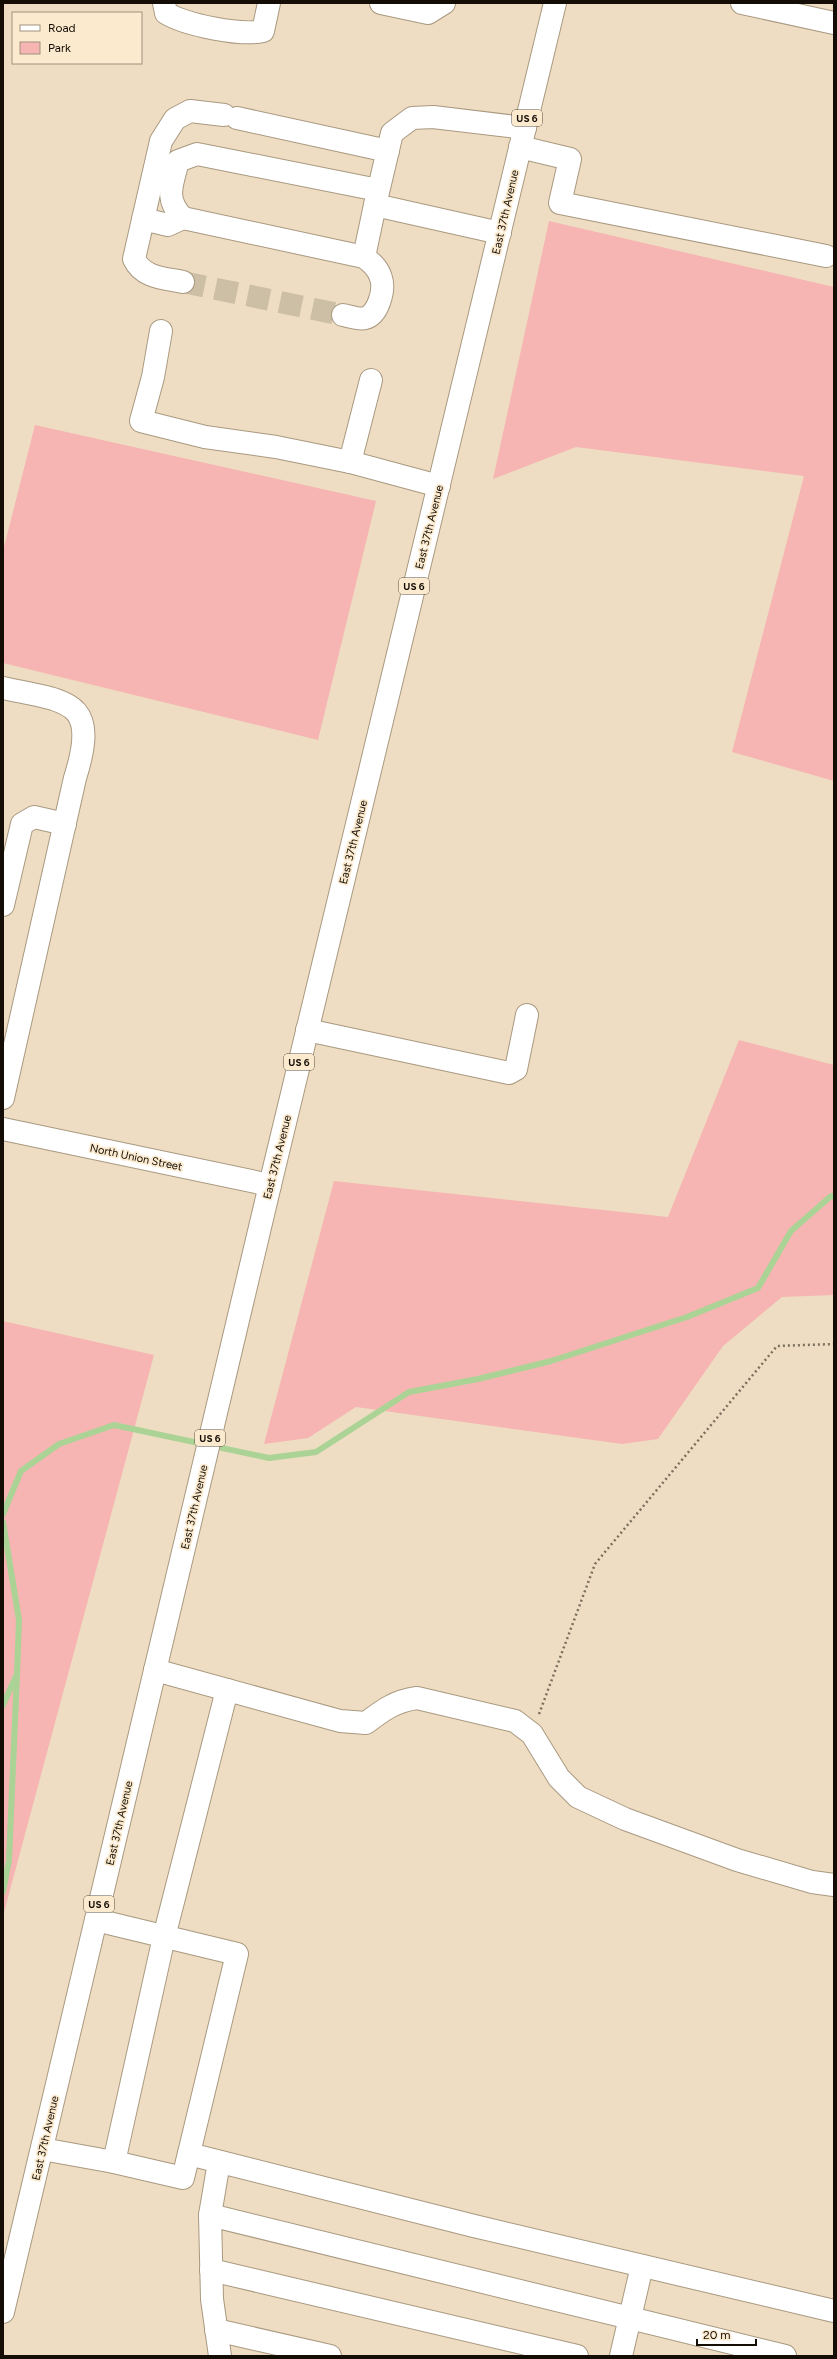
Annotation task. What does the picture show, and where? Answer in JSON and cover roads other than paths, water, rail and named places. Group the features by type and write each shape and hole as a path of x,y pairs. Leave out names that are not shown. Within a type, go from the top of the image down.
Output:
{"main road":[{"path":"164,3 166,13 176,19 227,30 255,32 263,31 269,3"},
{"path":"381,3 428,13 444,3"},
{"name":"East 37th Avenue","path":"3,2312 307,1030 555,3"},
{"path":"742,3 834,23"},
{"path":"183,282 147,274 139,269 134,259 161,141 176,118 190,111 231,116 388,151"},
{"path":"364,257 392,133 412,118 434,117 522,138 570,159 560,203 826,256"},
{"path":"343,315 364,319 373,314 378,306 382,279 375,266 364,257 183,218 174,209 170,198 178,161 197,154 377,198 500,233"},
{"path":"143,219 168,224 183,218"},
{"path":"160,331 152,377 141,421 205,437 276,447 350,462 438,486"},
{"path":"350,462 371,380"},
{"path":"3,688 55,699 69,704 79,714 85,733 83,754 11,1024 3,1098"},
{"path":"3,905 22,824 34,817 65,824"},
{"path":"307,1030 509,1073 516,1068 527,1015"},
{"name":"North Union Street","path":"3,1129 270,1185"},
{"path":"155,1670 340,1721 366,1723 389,1705 401,1700 417,1698 515,1721 532,1734 559,1778 578,1797 625,1819 737,1860 812,1882 834,1885"},
{"path":"114,2162 164,1937 227,1690"},
{"path":"42,2149 114,2162 183,2178 237,1954 96,1920"},
{"path":"189,2154 474,2226 834,2311"},
{"path":"220,2162 210,2215 211,2270 216,2330 220,2356"},
{"path":"210,2215 785,2356"},
{"path":"621,2356 642,2266"},
{"path":"211,2270 577,2356"},
{"path":"216,2330 330,2356"}],"waterway":[{"path":"3,1514 21,1471 59,1444 114,1425 269,1458 316,1452 409,1392 478,1379 551,1361 687,1317 758,1288 791,1231 831,1196 834,1197"},
{"path":"3,1522 19,1620 17,1674 3,1705"},
{"path":"3,1892 9,1860 17,1674"}],"tunnel":[{"path":"183,282 343,315"}]}
